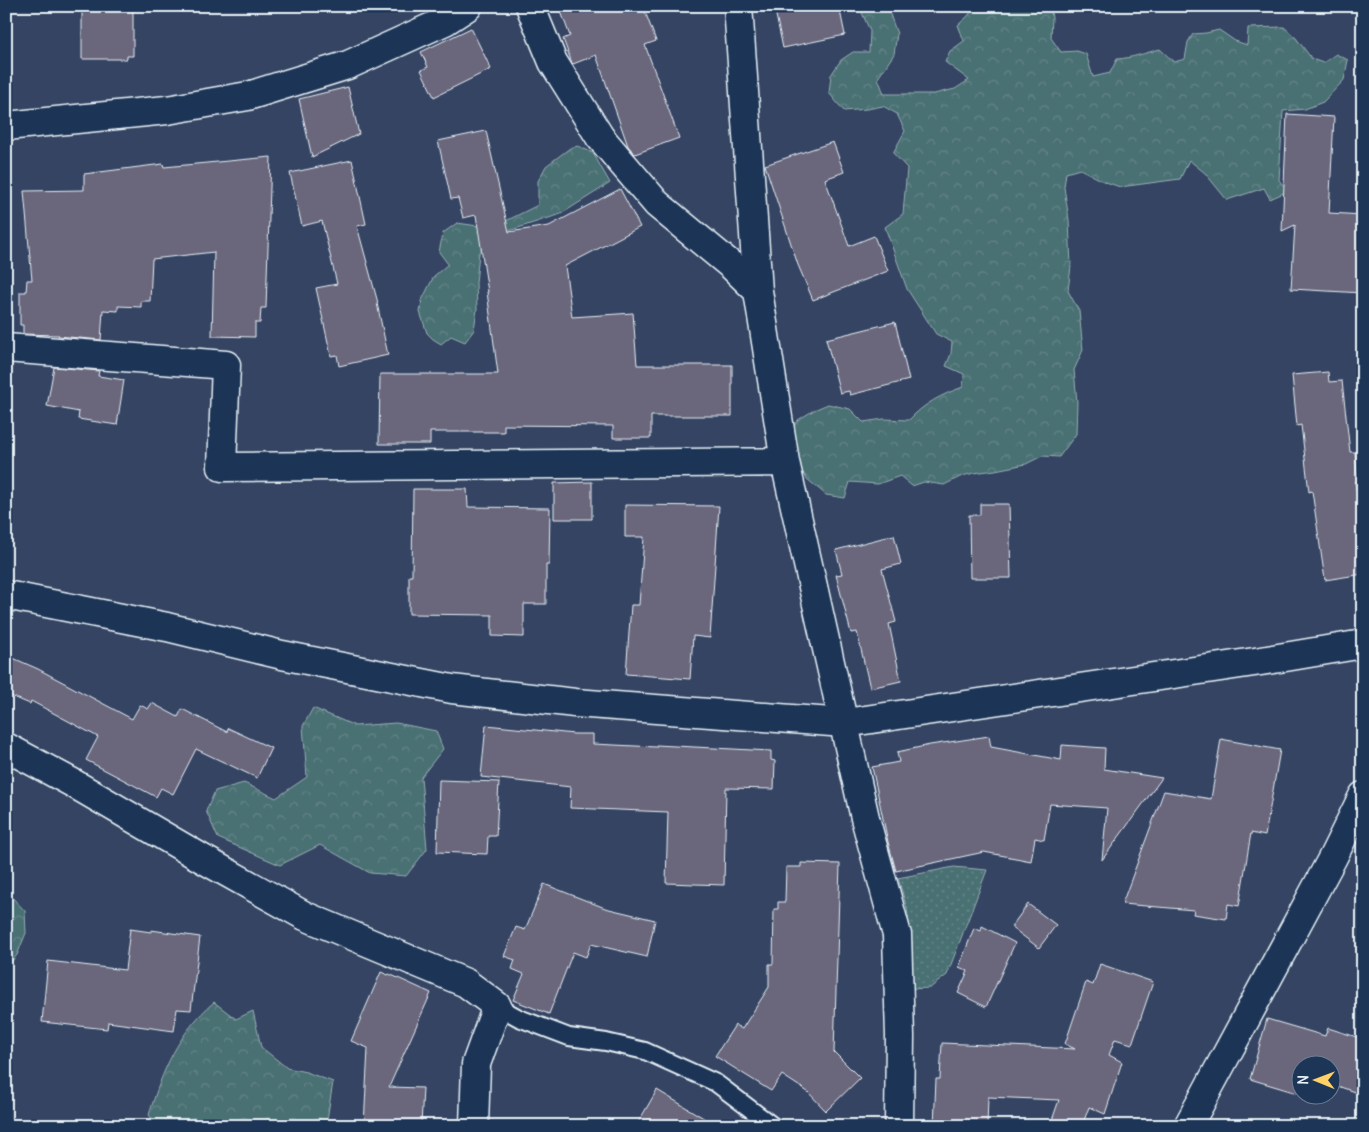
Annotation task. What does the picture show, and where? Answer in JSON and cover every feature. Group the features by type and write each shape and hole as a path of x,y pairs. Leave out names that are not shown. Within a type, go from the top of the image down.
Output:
{"street":[{"path":"6,126 167,110 248,96 348,65 445,21 468,6"},
{"path":"530,6 553,62 600,137 657,204 732,266 758,291"},
{"path":"738,6 758,291 786,462 866,818 897,935 900,1036 899,1126"},
{"path":"6,348 226,365 222,467 786,462"},
{"path":"6,594 167,627 282,655 452,688 575,703 845,723 1252,663 1363,644"},
{"path":"6,747 305,916 466,983 496,1006 476,1064 474,1126"},
{"path":"1188,1126 1333,857 1363,796"}],"lane":[{"path":"496,1006 519,1018 569,1038 606,1042 645,1051 716,1083 773,1126"}],"green space":[{"path":"859,6 887,6 897,34 894,54 878,78 884,94 934,94 955,89 969,80 945,62 950,51 964,41 958,25 976,6 1050,6 1052,18 1051,38 1061,52 1077,51 1086,54 1093,77 1110,73 1117,59 1160,49 1174,62 1185,59 1188,42 1193,34 1219,30 1235,41 1247,45 1248,28 1284,27 1296,38 1312,59 1323,63 1336,54 1348,60 1344,80 1323,102 1305,109 1283,111 1279,180 1288,191 1270,199 1264,188 1227,200 1205,173 1189,160 1180,179 1120,187 1103,181 1080,169 1066,173 1064,187 1069,220 1071,266 1068,291 1079,311 1083,350 1074,370 1077,402 1076,434 1059,457 1042,456 1026,464 962,476 944,485 924,482 912,486 900,476 878,484 850,482 845,498 826,495 807,479 794,459 791,430 798,420 828,404 850,409 863,422 884,419 909,420 934,400 963,387 964,374 946,366 951,354 952,342 936,334 907,289 885,227 903,214 907,168 893,153 905,131 897,114 883,106 844,111 829,93 831,75 841,60 853,52 869,52 870,31"},
{"path":"578,146 593,153 610,183 561,214 493,236 479,253 476,283 477,309 474,330 465,342 451,336 441,344 433,339 427,333 420,312 422,300 434,276 448,264 439,252 443,233 457,223 492,228 538,205 538,181 546,166 570,148"},
{"path":"313,708 355,726 396,723 436,731 443,749 421,777 427,849 406,876 370,873 320,845 280,865 218,838 206,811 215,791 244,783 276,798 307,777 303,726"},
{"path":"954,867 987,870 947,975 930,988 911,989 912,945 907,909 898,878"},
{"path":"6,891 25,911 26,933 17,955 6,968"},
{"path":"214,1002 236,1019 253,1011 261,1047 287,1068 306,1072 333,1082 326,1126 157,1126 149,1115 166,1068 190,1027"}],"building":[{"path":"82,6 128,6 128,10 133,10 133,56 127,56 127,59 82,59"},
{"path":"559,6 643,6 656,41 645,45 679,138 635,154 628,146 596,55 572,63 563,39 570,36"},
{"path":"774,6 839,6 845,35 783,48"},
{"path":"471,28 491,69 434,97 421,70 428,67 421,52"},
{"path":"348,87 359,134 312,157 299,99"},
{"path":"1287,114 1334,117 1329,213 1363,215 1363,293 1291,289 1295,225 1282,231"},
{"path":"486,131 509,232 549,226 620,189 640,227 565,266 572,317 633,313 637,365 732,365 732,416 651,416 651,438 613,438 613,426 504,425 504,432 430,432 430,444 379,444 380,374 498,374 476,215 463,218 458,198 451,199 438,141"},
{"path":"833,142 844,172 825,179 849,246 874,236 888,271 813,300 798,265 765,165"},
{"path":"271,157 266,308 261,308 260,323 255,323 255,337 212,336 214,252 152,259 150,301 141,301 141,307 118,306 118,311 103,310 101,340 59,335 23,334 23,325 20,325 20,292 26,292 27,280 32,280 24,191 84,190 84,174 163,164 164,167"},
{"path":"352,160 366,224 357,226 378,303 388,355 339,366 337,355 331,356 316,288 337,284 322,221 302,226 290,173"},
{"path":"895,322 909,380 850,395 849,391 840,393 826,339"},
{"path":"54,367 99,371 98,376 124,380 117,425 78,419 79,412 47,406"},
{"path":"1328,372 1329,382 1342,381 1350,452 1355,452 1358,482 1355,482 1363,536 1363,574 1325,580 1312,491 1309,492 1301,425 1297,426 1292,375"},
{"path":"592,482 592,519 554,519 554,483"},
{"path":"413,489 467,489 468,507 550,508 549,565 546,565 546,604 524,604 524,637 492,636 492,615 409,614 409,576 412,576"},
{"path":"980,504 1009,504 1011,578 970,578 969,515 980,515"},
{"path":"625,505 719,506 710,638 693,636 690,679 626,674 631,605 639,605 644,537 625,537"},
{"path":"894,535 901,564 882,569 896,622 889,624 901,681 870,688 857,632 851,633 836,575 842,574 836,550"},
{"path":"6,655 38,669 132,719 140,705 148,709 152,703 178,717 182,709 227,732 228,728 271,748 257,778 196,749 173,794 161,788 156,797 86,760 98,737 31,701 30,704 6,694"},
{"path":"486,725 574,734 593,734 593,744 771,751 771,760 775,761 774,789 726,788 724,885 666,883 668,812 570,808 571,787 481,777"},
{"path":"989,736 991,747 1061,760 1062,745 1105,748 1104,769 1162,778 1102,860 1107,808 1050,804 1044,840 1035,838 1031,861 984,852 896,871 872,767 899,762 897,752"},
{"path":"1221,739 1280,750 1265,836 1251,833 1239,906 1228,904 1226,919 1193,914 1194,910 1122,904 1164,791 1211,799"},
{"path":"439,780 499,782 496,836 488,836 487,854 437,852"},
{"path":"801,863 840,864 834,1052 860,1078 826,1111 808,1092 782,1075 771,1091 715,1056 735,1025 742,1029 769,987 769,964 773,964 774,909 778,909 778,902 785,902 786,867 801,867"},
{"path":"544,884 605,908 655,920 647,957 591,944 586,957 573,952 549,1014 513,1000 524,974 512,969 515,960 504,956 516,927 525,930"},
{"path":"1028,904 1056,925 1039,948 1011,927"},
{"path":"982,926 1015,943 986,1007 958,993 968,971 959,967 974,928 981,931"},
{"path":"130,929 200,937 191,1010 177,1009 174,1031 108,1022 107,1029 42,1022 48,961 125,970"},
{"path":"1100,964 1153,982 1132,1044 1115,1039 1109,1055 1122,1062 1105,1114 1089,1107 1082,1126 1050,1126 1059,1100 988,1097 987,1126 934,1126 936,1079 940,1079 942,1043 1075,1049 1065,1044 1086,982 1093,985"},
{"path":"381,972 431,993 389,1087 423,1088 421,1126 364,1126 368,1048 351,1041"},
{"path":"1267,1019 1325,1036 1328,1028 1363,1039 1363,1095 1342,1088 1342,1054 1292,1054 1292,1092 1250,1079"},
{"path":"657,1090 717,1126 636,1126"}]}
